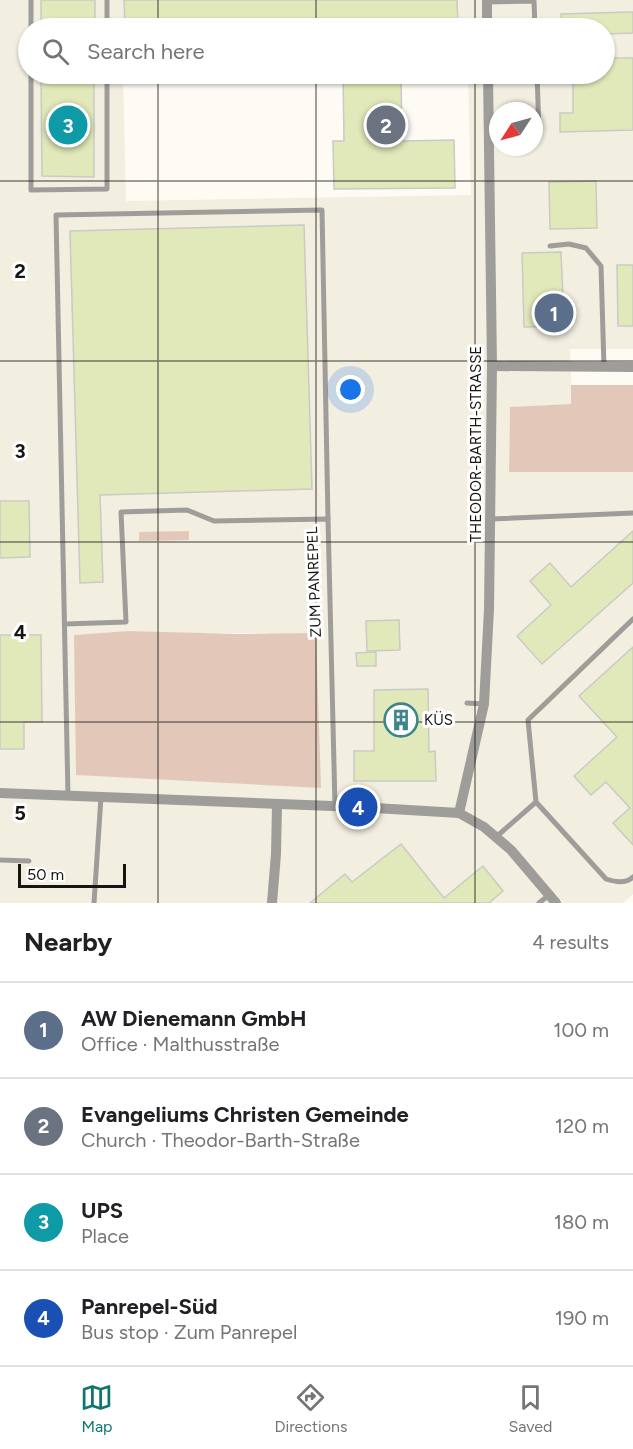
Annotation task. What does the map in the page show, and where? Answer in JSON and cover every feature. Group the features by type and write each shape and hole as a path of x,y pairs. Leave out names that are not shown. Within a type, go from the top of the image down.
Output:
{"street":[{"path":"487,1 488,18"},
{"name":"THEODOR-BARTH-STRASSE","path":"489,84 491,102"},
{"name":"THEODOR-BARTH-STRASSE","path":"459,813 484,704 489,609 494,156"},
{"path":"492,366 633,367"},
{"path":"0,793 459,813 484,827 511,850 553,899"},
{"path":"272,903 277,804"}],"lane":[{"path":"30,0 31,18"},
{"path":"107,0 107,18"},
{"path":"487,1 534,1 535,18"},
{"path":"31,84 31,190 107,189 107,84"},
{"path":"537,84 538,102"},
{"path":"68,796 57,215 322,210 328,519"},
{"path":"550,246 569,244 586,248 601,266 604,367"},
{"name":"ZUM PANREPEL","path":"65,624 126,622 121,512 187,510 214,521 328,519 335,806"},
{"path":"490,519 633,513"},
{"path":"633,619 528,720 536,802 606,879 614,882 633,877"},
{"path":"467,703 484,704"},
{"path":"94,903 101,797"},
{"path":"496,837 536,802"},
{"path":"0,860 29,861"},
{"path":"538,903 553,899"}],"shaded area":[{"path":"0,0 633,0 633,349 570,349 572,404 510,407 509,472 633,472 633,894 623,903 0,903","holes":["18,18 615,18 615,84 468,84 471,195 126,201 123,84 18,84","128,631 269,633 76,775 75,635"]},
{"path":"571,385 633,385 633,472 509,472 510,407 571,404"},
{"path":"189,531 189,540 139,541 139,532"},
{"path":"128,631 238,634 316,633 321,788 76,775 74,635"}],"building":[{"path":"41,0 95,0 95,18 41,18"},
{"path":"124,0 457,0 458,18 125,18"},
{"path":"633,12 633,33 615,34 615,18 561,18 561,14"},
{"path":"615,58 633,58 633,130 560,132 560,113 573,113 573,84 615,84"},
{"path":"41,84 94,84 94,177 42,176"},
{"path":"343,84 401,84 402,141 454,140 455,188 334,189 333,141 344,141"},
{"path":"596,181 597,228 550,229 549,182"},
{"path":"304,225 312,489 100,495 103,582 80,583 70,231"},
{"path":"561,252 563,298 570,298 571,326 524,327 522,253"},
{"path":"617,265 633,265 633,326 618,326"},
{"path":"0,501 29,501 30,557 0,558"},
{"path":"633,531 633,583 542,664 517,636 551,605 530,581 550,563 571,587"},
{"path":"399,620 400,650 367,651 366,621"},
{"path":"0,635 41,635 42,722 24,722 24,749 0,749"},
{"path":"633,647 633,845 613,823 630,808 606,782 591,795 574,776 617,737 579,696"},
{"path":"376,652 376,666 357,666 356,653"},
{"name":"KÜS","path":"428,689 429,752 435,751 436,781 354,781 354,751 374,751 374,690"},
{"path":"401,844 444,898 483,866 503,891 489,903 310,903 345,874 352,882"}],"place":[{"name":"UPS","path":"68,125"},
{"name":"Evangeliums Christen Gemeinde","path":"386,125"},
{"name":"AW Dienemann GmbH","path":"554,313"},
{"name":"KÜS","path":"401,720"},
{"name":"Panrepel-Süd","path":"358,807"}]}
